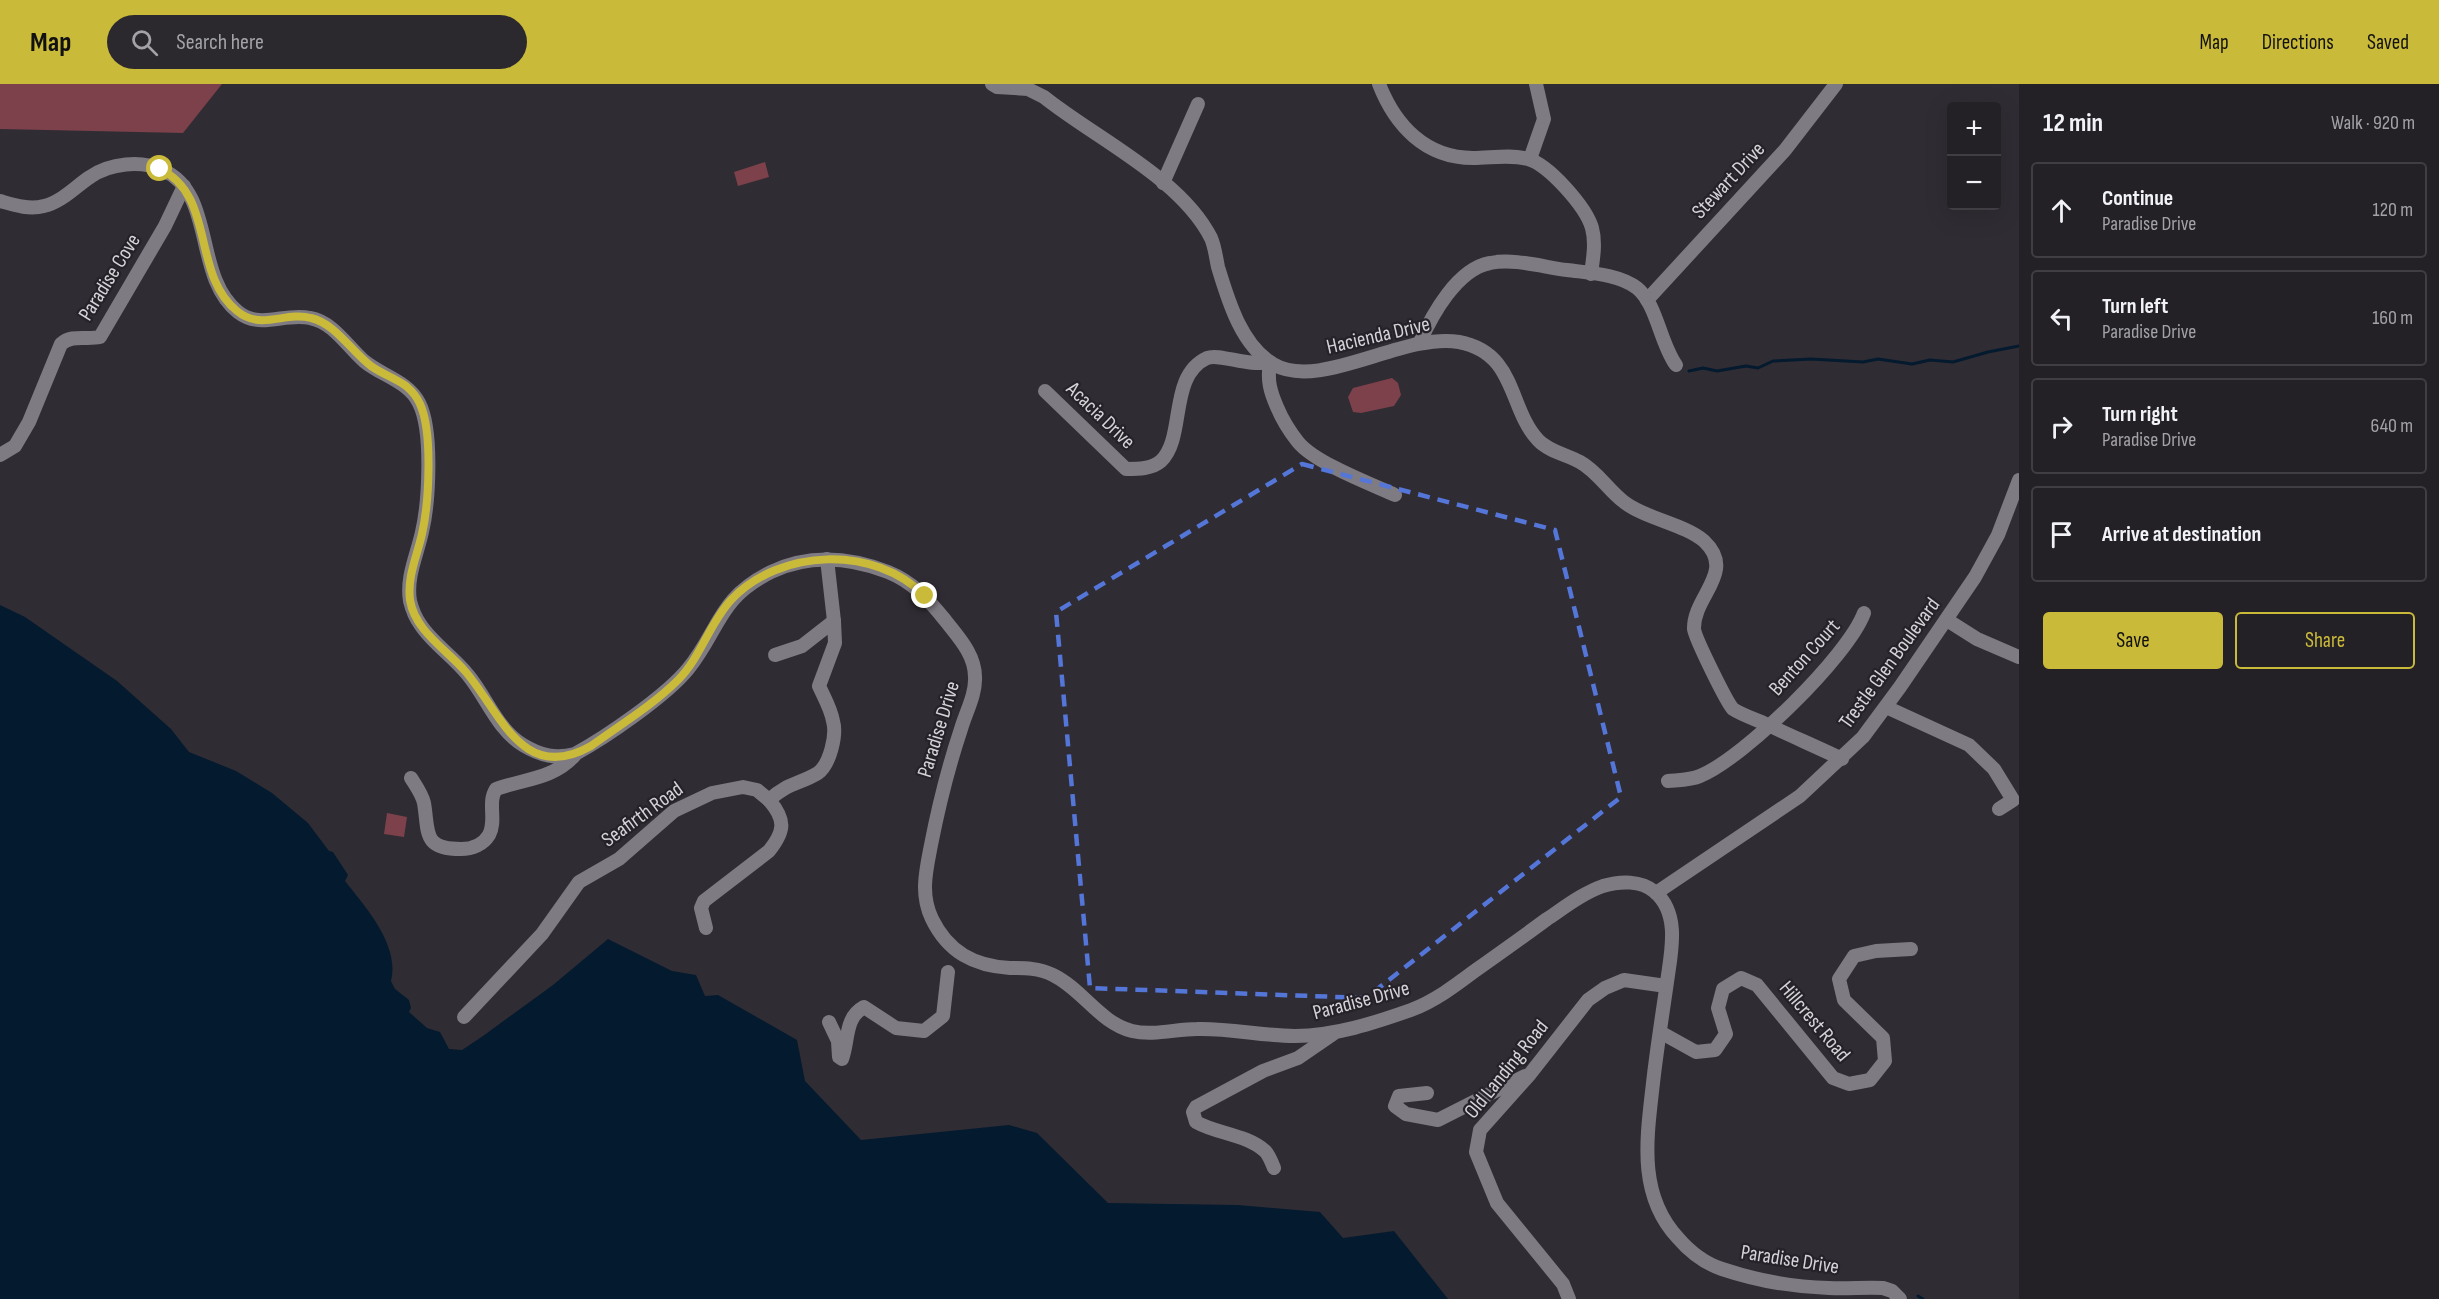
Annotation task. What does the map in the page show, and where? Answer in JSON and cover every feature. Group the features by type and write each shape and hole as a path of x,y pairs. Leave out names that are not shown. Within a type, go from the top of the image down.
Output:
{"street":[{"path":"992,84 997,87 1028,89 1044,97 1163,183 1188,205 1212,239 1236,318 1251,343 1270,362 1267,380 1272,395 1281,416 1299,444 1317,457 1395,495"},
{"path":"1379,84 1385,100 1401,125 1421,142 1435,150 1471,158 1504,156 1530,159 1546,169 1589,220 1594,246 1591,274"},
{"path":"1530,159 1544,119 1536,84"},
{"name":"Stewart Drive","path":"1647,300 1785,150 1836,84"},
{"path":"1163,183 1198,104"},
{"path":"0,201 23,207 44,206 55,202 92,175 105,169 130,165 160,169 169,173 184,186"},
{"name":"Paradise Cove","path":"0,455 15,446 29,422 61,344 67,338 76,337 87,340 100,337 165,226 184,186"},
{"name":"Paradise Drive","path":"184,186 194,204 208,262 216,284 236,310 253,320 301,317 324,323 364,360 399,382 419,402 425,423 428,474 425,520 410,582 414,614 427,633 468,675 500,722 514,738 544,755 563,757 591,746 677,681 695,659 723,611 747,587 784,566 827,559 849,561 891,573 915,586 962,642 975,671 972,696 939,797 924,884 930,915 950,946 967,959 978,964 1029,968 1050,973 1067,984 1108,1019 1135,1031 1197,1029 1296,1036 1335,1033 1424,1005 1568,905 1594,890 1614,884 1633,883 1644,886 1656,893 1666,907 1672,925 1672,945 1648,1126 1647,1165 1651,1191 1658,1209 1676,1236 1700,1258 1722,1269 1815,1287 1883,1288 1892,1291 1900,1299"},
{"path":"1420,342 1432,314 1461,279 1488,263 1504,261 1591,274 1626,282 1637,289 1647,300 1666,350 1676,365"},
{"name":"Hacienda Drive","path":"1270,362 1281,368 1318,371 1420,342 1446,340 1463,343 1486,354 1506,374 1527,423 1538,440 1547,447 1583,463 1622,501 1695,535 1707,544 1714,555 1717,568 1694,628 1731,707 1842,759"},
{"name":"Acacia Drive","path":"1045,391 1126,469 1145,469 1161,461 1170,446 1183,386 1194,366 1208,357 1258,365 1270,362"},
{"name":"Trestle Glen Boulevard","path":"1656,893 1792,802 1815,784 1863,737 1947,620 1991,549 2019,480"},
{"path":"706,928 700,908 704,901 769,851 777,841 782,828 782,817 769,800 788,785 817,773 825,766 833,738 834,722 819,686 834,643 834,621 827,559"},
{"path":"829,579 849,561"},
{"name":"Benton Court","path":"1668,782 1699,776 1742,750 1770,726 1852,636 1864,613"},
{"path":"1947,620 1977,639 2019,657"},
{"path":"775,655 802,646 834,621"},
{"path":"1886,707 1969,745 1994,769 2013,800 2000,809"},
{"path":"411,778 424,801 426,830 431,841 442,847 465,849 480,845 490,833 493,821 492,800 496,789 547,775 566,765 575,754"},
{"name":"Seafirth Road","path":"464,1017 542,934 579,882 619,859 674,811 712,793 743,787 757,790 769,800"},
{"name":"Hillcrest Road","path":"1660,1032 1696,1052 1715,1050 1726,1034 1718,1008 1724,989 1741,978 1757,985 1833,1078 1849,1084 1870,1080 1885,1061 1883,1038 1844,1000 1839,980 1854,956 1876,951 1911,949"},
{"path":"829,1022 838,1041 839,1057 842,1059 853,1015 864,1007 896,1028 924,1031 943,1016 948,972"},
{"name":"Old Landing Road","path":"1569,1299 1563,1284 1497,1203 1476,1152 1480,1131 1530,1074 1588,1000 1605,988 1624,980 1666,986"},
{"path":"1274,1168 1267,1152 1231,1134 1201,1125 1196,1122 1192,1112 1196,1107 1263,1071 1298,1058 1335,1033"},
{"path":"1427,1093 1399,1096 1395,1106 1406,1114 1438,1120 1530,1074"}],"highlighted area":[{"path":"1302,464 1555,530 1621,797 1366,998 1090,988 1056,612"}],"shaded area":[{"path":"0,84 222,84 183,133 0,129"},
{"path":"765,162 769,177 738,186 734,172"},
{"path":"1392,378 1398,383 1401,395 1394,406 1361,413 1353,412 1348,397 1353,388"},
{"path":"387,813 407,817 404,837 384,834"}],"water":[{"path":"0,605 25,617 117,681 171,729 189,752 236,771 272,793 308,823 329,851 333,852 348,875 345,881 371,915 386,941 391,954 391,981 395,989 409,1000 411,1008 409,1012 427,1028 440,1032 449,1049 462,1050 483,1036 553,985 608,939 672,971 696,975 705,996 718,995 797,1040 805,1081 861,1140 1009,1125 1037,1133 1108,1203 1238,1205 1320,1212 1343,1238 1394,1231 1448,1299 0,1299"}],"waterway":[{"path":"1689,371 1703,368 1717,371 1746,366 1758,368 1773,361 1811,359 1863,362 1878,359 1912,364 1930,360 1953,362 2019,346"},
{"path":"1918,1296 1923,1299"}],"route":[{"path":"160,169 177,179 189,194 194,204 208,262 216,284 228,303 243,316 253,320 301,317 324,323 372,367 407,387 419,402 425,423 428,485 422,534 410,582 414,614 427,633 474,682 500,722 522,745 553,757 575,754 591,746 677,681 687,671 731,601 758,579 784,566 821,559 856,562 904,579 925,596"}]}
